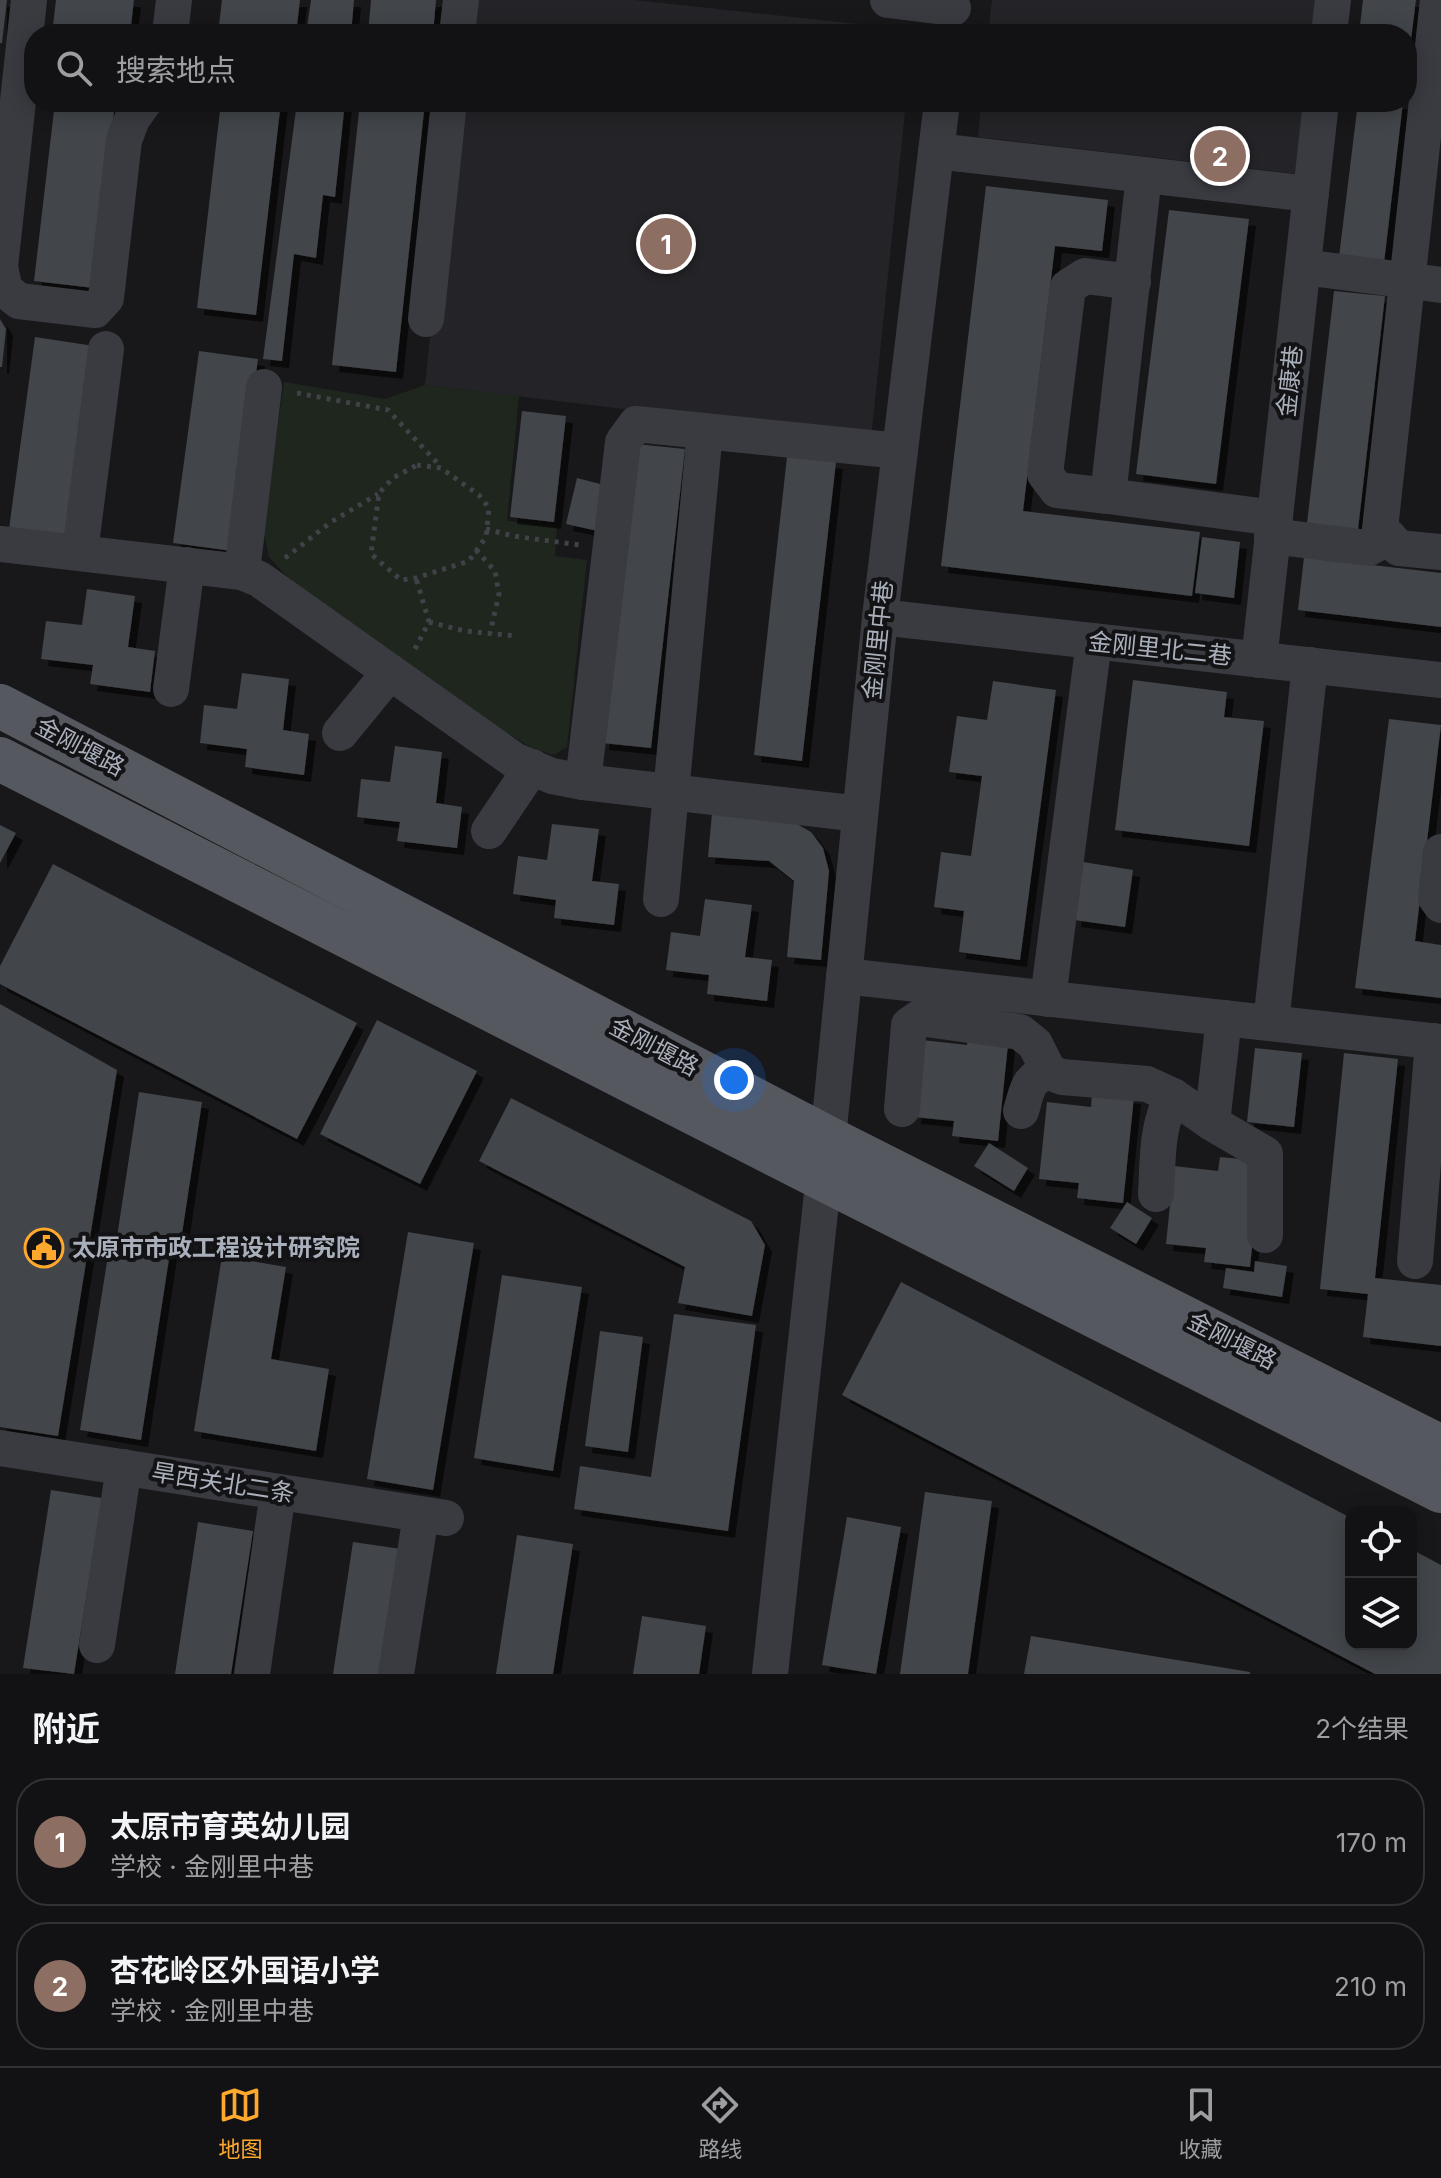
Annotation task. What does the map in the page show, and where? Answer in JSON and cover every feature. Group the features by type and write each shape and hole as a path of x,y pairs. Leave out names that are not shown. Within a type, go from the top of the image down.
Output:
{"main road":[{"name":"金刚堰路","path":"0,706 825,1158 1441,1447"},
{"path":"0,759 825,1158 1441,1491"}],"street":[{"path":"26,24 29,0"},
{"path":"171,24 174,0"},
{"path":"458,24 461,0"},
{"path":"888,0 952,14"},
{"path":"1330,24 1333,0"},
{"path":"1438,0 1425,282 1380,529 1399,548 1441,552"},
{"path":"24,46 0,267 5,290 19,301 95,310 106,298 124,140 137,112"},
{"path":"426,319 448,112"},
{"name":"金刚里中巷","path":"770,1674 880,617 941,112"},
{"name":"金康巷","path":"1259,660 1320,112"},
{"path":"936,151 1311,194"},
{"path":"1108,496 1144,175"},
{"path":"1303,267 1425,282"},
{"path":"1133,282 1085,276 1068,287 1045,474 1057,490 1108,496 1369,548 1389,537"},
{"path":"80,552 106,349"},
{"path":"250,576 264,387"},
{"path":"583,782 623,442 636,424 900,451"},
{"path":"661,899 705,431"},
{"path":"0,544 187,565 250,576 514,760 552,776 860,814"},
{"path":"171,689 187,565"},
{"name":"金刚里北二巷","path":"880,617 1441,680"},
{"path":"1048,999 1094,641"},
{"path":"1271,1023 1310,665"},
{"path":"340,733 395,675"},
{"path":"489,831 532,767"},
{"path":"1441,852 1436,898 1441,905"},
{"path":"844,976 1437,1041 1415,1261"},
{"path":"902,1109 909,1025 919,1018 1020,1032 1035,1044 1049,1072"},
{"path":"1212,1123 1224,1018"},
{"path":"1021,1111 1029,1085 1037,1075 1049,1072 1062,1077 1147,1084 1173,1096 1265,1154 1265,1235"},
{"path":"1156,1194 1160,1129 1164,1111 1173,1096"},
{"name":"旱西关北二条","path":"0,1448 433,1516 396,1674"},
{"path":"97,1645 124,1467"},
{"path":"252,1674 278,1492"}],"path":[{"path":"264,387 388,410 441,468 479,495 489,508 486,537 469,561 401,580 371,554 379,493"},
{"path":"250,576 379,493 393,478 417,465 441,468"},
{"path":"486,529 513,536 611,548"},
{"path":"476,550 495,571 499,594 490,633"},
{"path":"395,675 429,622 416,578"},
{"path":"429,622 465,631 516,636"}],"shaded area":[{"path":"466,0 634,0 858,24 463,24"},
{"path":"992,0 1319,0 1316,24 989,24"},
{"path":"454,112 905,112 871,439 425,385"},
{"path":"980,112 1307,112 1299,174 978,137"},
{"path":"284,382 385,399 425,385 519,396 507,521 557,527 555,556 587,560 567,747 554,755 532,748 500,729 295,585 269,557 263,530"}],"building":[{"path":"0,0 7,0 2,43 0,43"},
{"path":"56,0 134,0 131,24 53,24"},
{"path":"222,0 300,0 297,24 219,24"},
{"path":"311,0 354,0 352,24 307,24"},
{"path":"371,0 436,0 434,24 369,24"},
{"path":"1363,0 1416,0 1413,24 1360,24"},
{"path":"54,112 114,112 94,288 34,281"},
{"path":"220,112 280,112 256,315 197,308"},
{"path":"296,112 344,112 335,197 323,195 316,258 294,254 282,361 263,359"},
{"path":"359,112 424,112 396,372 332,365"},
{"path":"1357,112 1402,112 1384,263 1339,257"},
{"path":"986,186 1108,200 1102,251 1055,246 1023,511 1200,532 1192,596 941,566"},
{"path":"1169,210 1249,219 1216,484 1136,474"},
{"path":"1334,291 1385,296 1357,538 1306,532"},
{"path":"0,319 6,329 2,367 0,367"},
{"path":"35,337 94,346 67,537 9,529"},
{"path":"199,351 258,359 232,551 173,543"},
{"path":"522,411 566,416 554,522 510,517"},
{"path":"636,444 685,449 651,748 602,743"},
{"path":"787,457 836,462 802,761 754,755"},
{"path":"577,478 608,486 598,531 566,524"},
{"path":"1202,537 1240,542 1234,598 1195,593"},
{"path":"1304,557 1441,573 1441,627 1298,610"},
{"path":"87,589 135,596 128,647 155,651 150,692 90,684 93,665 41,659 46,621 82,625"},
{"path":"242,673 289,679 283,730 309,734 304,775 245,767 247,749 200,743 204,705 237,709"},
{"path":"1133,680 1227,692 1224,717 1264,721 1249,846 1115,830"},
{"path":"993,681 1056,690 1020,960 959,952 964,911 934,907 941,852 971,856 982,776 949,772 957,716 987,720"},
{"path":"1389,719 1441,725 1415,941 1441,945 1441,998 1355,988"},
{"path":"395,746 442,752 436,803 462,807 457,848 397,841 400,822 357,817 361,779 390,782"},
{"path":"712,813 788,819 811,832 823,848 829,871 821,960 787,957 794,881 769,861 708,857"},
{"path":"552,824 599,829 592,881 619,884 614,925 554,918 556,900 513,894 518,856 547,860"},
{"path":"0,825 16,833 0,863"},
{"path":"1083,862 1133,870 1125,927 1074,920"},
{"path":"53,864 357,1023 297,1139 0,984 0,966"},
{"path":"705,899 752,905 745,957 772,960 767,1001 707,994 709,975 666,970 671,932 700,936"},
{"name":"太原市市政工程设计研究院","path":"0,1004 117,1070 58,1436 0,1427"},
{"path":"377,1020 477,1071 420,1184 320,1134"},
{"path":"968,1030 1009,1035 998,1141 952,1136 954,1121 914,1117 922,1040 967,1045"},
{"path":"1255,1048 1302,1053 1294,1127 1247,1122"},
{"path":"1344,1053 1398,1059 1375,1278 1441,1285 1441,1346 1363,1337 1368,1294 1320,1289"},
{"path":"139,1092 202,1102 180,1247 171,1246 141,1440 80,1430 111,1237 117,1237"},
{"path":"1092,1093 1134,1097 1123,1203 1077,1198 1079,1183 1039,1179 1047,1102 1091,1107"},
{"path":"511,1098 751,1221 765,1245 752,1316 678,1303 685,1267 479,1161"},
{"path":"989,1143 1028,1168 1014,1191 974,1166"},
{"path":"1220,1157 1261,1161 1250,1267 1204,1262 1206,1248 1166,1244 1174,1166 1218,1171"},
{"path":"1127,1202 1152,1218 1136,1244 1110,1228"},
{"path":"408,1232 474,1243 433,1490 367,1479"},
{"path":"222,1256 286,1267 271,1359 329,1369 316,1451 194,1431"},
{"path":"1255,1261 1287,1266 1282,1297 1223,1288 1226,1268 1254,1272"},
{"path":"502,1275 582,1287 553,1471 474,1458"},
{"path":"901,1282 1345,1515 1345,1650 1417,1650 1417,1552 1441,1565 1441,1674 1375,1674 842,1395"},
{"path":"674,1314 756,1325 728,1531 574,1509 580,1466 651,1477"},
{"path":"600,1331 643,1337 628,1452 585,1446"},
{"path":"51,1490 102,1498 74,1674 23,1668"},
{"path":"925,1492 992,1501 968,1674 900,1674"},
{"path":"847,1517 901,1527 876,1674 822,1665"},
{"path":"198,1522 253,1531 231,1674 175,1674"},
{"path":"517,1535 573,1544 553,1674 496,1674"},
{"path":"353,1542 408,1550 389,1674 333,1674"},
{"path":"642,1616 706,1626 699,1674 633,1674"},
{"path":"1031,1636 1250,1672 1250,1674 1024,1674"}],"place":[{"name":"杏花岭区外国语小学","path":"1220,156"},
{"name":"太原市育英幼儿园","path":"666,244"},
{"name":"太原市市政工程设计研究院","path":"44,1248"}]}
